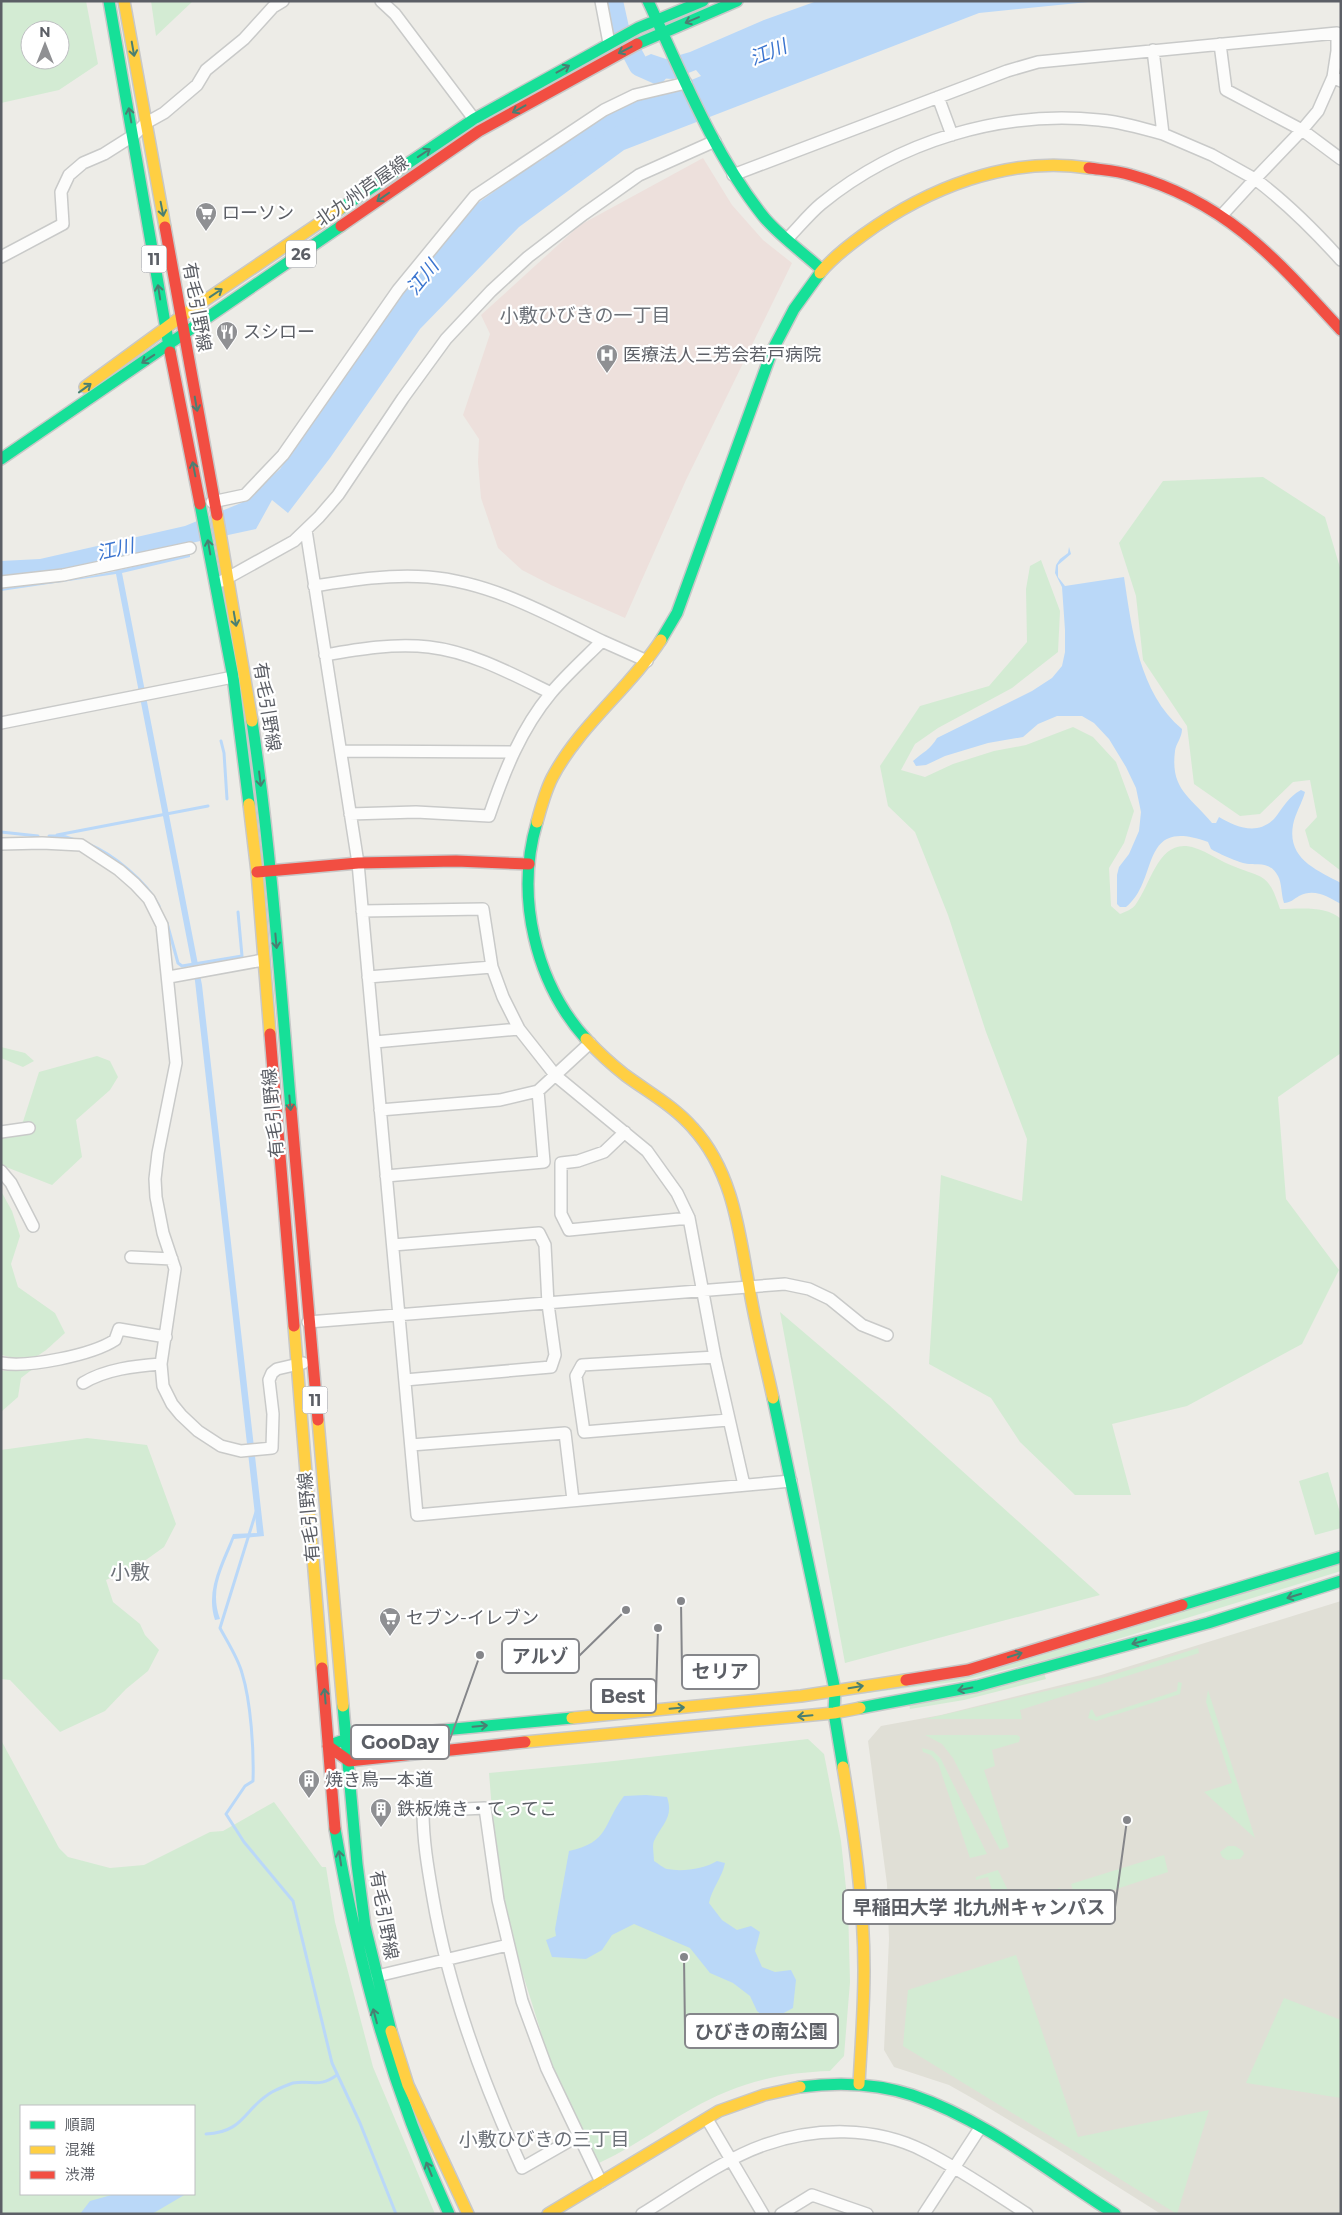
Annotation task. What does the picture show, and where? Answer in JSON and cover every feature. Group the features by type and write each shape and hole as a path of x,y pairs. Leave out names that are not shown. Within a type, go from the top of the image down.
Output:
{"main road":[{"name":"有毛引野線","path":"109,1 134,136 165,329 204,517 233,677 257,872 335,1828 348,1906 364,1978 384,2051 435,2185 449,2214"},
{"name":"有毛引野線","path":"124,1 182,316 214,507 228,575 254,734 270,871 308,1322 360,1891 365,1926 390,2028 408,2085 468,2214"},
{"path":"648,1 685,82 733,175 764,218 822,270"},
{"name":"北九州芦屋線","path":"1,445 182,316 474,119 638,28 703,1"},
{"name":"北九州芦屋線","path":"1,459 479,131 644,40 737,1"},
{"path":"860,2084 864,1970 861,1899 854,1835 834,1713 835,1690 750,1287 740,1223 730,1187 717,1162 701,1138 678,1113 612,1065 590,1043 564,1010 547,978 534,938 530,904 529,864 536,825 556,773 573,745 647,661 677,613 772,350 786,323 822,270 863,235 896,211 923,196 975,176 1007,169 1077,166 1154,181 1222,215 1285,270 1341,330"},
{"path":"257,872 358,863 456,861 529,864"},
{"path":"328,1746 347,1739 801,1696 968,1670 1341,1557"},
{"path":"328,1746 349,1761 522,1742 834,1713 977,1686 1208,1623 1341,1581"},
{"path":"548,2214 740,2102 803,2087 860,2084 932,2102 980,2128 1115,2214"}],"street":[{"path":"1,257 63,224 61,192 69,174 83,163 104,154 134,136 146,123 164,113 196,85 206,70 244,39 272,7 283,1"},
{"path":"380,1 395,14 474,119"},
{"path":"601,1 609,43"},
{"path":"733,175 1007,71 1038,62 1337,33 1337,79 1318,111 1222,215"},
{"path":"1220,44 1226,90 1302,130 1341,159"},
{"path":"1154,50 1163,134"},
{"path":"214,507 245,495 283,455 398,290 475,196 604,110 635,95 685,82"},
{"path":"938,97 952,134"},
{"path":"787,239 820,204 857,178 926,142 998,124 1061,118 1100,120 1163,134 1212,156 1255,179 1282,200 1312,227 1341,260"},
{"path":"215,580 294,541 306,530 338,495 403,398 446,339 491,291 528,257 639,176 714,137"},
{"path":"306,530 358,863 417,1515 791,1481"},
{"path":"1,582 63,576 190,548"},
{"path":"314,586 361,579 397,577 428,577 452,580 508,597 647,661"},
{"path":"350,814 416,812 489,816 513,752 551,693 602,641"},
{"path":"325,655 365,648 429,647 456,652 496,667 551,693"},
{"path":"1,723 233,677"},
{"path":"340,752 513,752"},
{"path":"1,844 42,843 81,845 119,870 149,898 162,925 169,977 176,1064 158,1153 155,1179 161,1224 175,1269 161,1364 163,1386 172,1404 198,1431 221,1446 241,1451 272,1448 273,1414 269,1380 272,1373 277,1369 312,1362"},
{"path":"362,911 483,910 492,967 503,998 519,1029 556,1076 647,1151 662,1170 677,1193 689,1218 701,1291 744,1486"},
{"path":"169,977 263,960"},
{"path":"368,977 492,967"},
{"path":"374,1042 519,1029"},
{"path":"380,1110 500,1100 538,1091 590,1043"},
{"path":"386,1176 544,1162 538,1091"},
{"path":"1,1132 29,1128"},
{"path":"625,1132 604,1152 578,1161 561,1163 561,1214 570,1230 689,1218"},
{"path":"1,1171 10,1183 33,1226"},
{"path":"393,1245 539,1233 545,1245 548,1304 555,1355 551,1367 405,1380"},
{"path":"131,1257 172,1260"},
{"path":"308,1322 786,1284 809,1288 830,1298 862,1325 887,1335"},
{"path":"1,1363 14,1366 52,1361 88,1351 115,1340 120,1329 166,1337"},
{"path":"715,1357 582,1365 576,1376 584,1432 728,1420"},
{"path":"82,1383 93,1377 131,1367 161,1364"},
{"path":"411,1445 565,1433 573,1500"},
{"path":"578,2136 522,2168 479,2068 445,1960 423,1839 423,1811 485,1808 498,1900 522,2001 547,2069 601,2182"},
{"path":"378,1976 508,1945"},
{"path":"707,2120 763,2214"},
{"path":"924,2214 980,2128"},
{"path":"642,2214 731,2160 764,2145 802,2135 837,2132 867,2134 896,2140 922,2150 954,2167 1027,2214"},
{"path":"780,2214 812,2195 867,2214"}],"shaded area":[{"name":"医療法人三芳会若戸病院","path":"703,158 732,205 763,240 792,263 686,480 625,618 522,570 498,548 481,498 478,462 479,439 463,415 490,334 481,315 580,225"},
{"path":"1341,1601 1341,2214 1161,2214 1056,2148 949,2085 894,2067 884,2050 889,1939 887,1884 868,1741 881,1726 941,1715 1101,1675"}],"green space":[{"path":"1,1 86,1 98,64 59,90 1,103"},
{"path":"151,1 193,1 156,36"},
{"path":"1263,477 1325,517 1341,571 1341,871 1310,847 1305,830 1317,817 1310,780 1293,782 1260,814 1240,816 1194,784 1187,726 1143,660 1136,596 1119,543 1163,481"},
{"path":"1041,560 1060,611 1058,652 1012,688 938,728 915,744 901,770 925,777 953,764 994,751 1026,745 1073,727 1093,737 1116,762 1134,811 1124,843 1109,868 1111,906 1120,914 1135,906 1152,873 1165,855 1173,849 1183,846 1200,850 1264,879 1272,889 1280,909 1304,908 1320,910 1341,919 1341,1053 1278,1097 1286,1199 1339,1270 1302,1344 1187,1406 1112,1424 1131,1495 1075,1495 1020,1442 991,1398 929,1364 941,1175 1022,1201 1027,1139 986,1032 948,915 915,832 888,806 880,766 920,706 989,686 1027,642 1026,589 1030,566"},
{"path":"1,1047 25,1053 34,1061 23,1067 1,1058"},
{"path":"97,1056 110,1061 118,1077 110,1090 76,1120 82,1157 52,1185 1,1165 1,1136 19,1134 39,1072"},
{"path":"1,1191 12,1211 20,1236 11,1264 18,1287 55,1313 65,1333 43,1352 30,1358 13,1358 1,1355"},
{"path":"780,1312 889,1405 1100,1595 845,1663"},
{"path":"34,1368 21,1378 18,1397 1,1412 1,1371"},
{"path":"87,1438 147,1445 176,1524 164,1547 136,1567 106,1580 113,1602 140,1624 145,1635 159,1650 148,1671 126,1689 105,1711 60,1732 10,1680 1,1679 1,1450"},
{"path":"1328,1472 1341,1516 1341,1528 1315,1535 1299,1481"},
{"path":"1341,1562 1341,1571 1072,1653 961,1681 860,1694"},
{"path":"1198,1648 1199,1653 1020,1710 1022,1719 925,1719 1106,1677"},
{"path":"1044,1673 1046,1679 964,1700 910,1709 909,1704"},
{"path":"1178,1682 1182,1683 1180,1694 1096,1721 1088,1718 1092,1709 1096,1717 1177,1691"},
{"path":"1208,1690 1255,1838 1204,1792 1232,1783 1206,1702"},
{"path":"925,1735 1017,1735 1020,1737 1019,1742 992,1750 995,1766 984,1770 1009,1847 1000,1850 953,1758 942,1744"},
{"path":"808,1739 824,1754 841,1841 848,1907 850,1982 844,2056 830,2071 803,2073 751,2083 709,2099 599,2163 585,2139 549,2058 510,1933 495,1848 489,1773"},
{"path":"1,1740 59,1848 68,1857 110,1868 144,1865 210,1832 223,1831 274,1802 322,1867 326,1867 335,1922 373,2067 435,2214 1,2214"},
{"path":"922,1748 933,1751 941,1759 987,1854 970,1858 938,1763 931,1755 923,1752"},
{"path":"1228,1846 1235,1846 1243,1851 1244,1854 1240,1859 1227,1860 1222,1857 1220,1852"},
{"path":"1164,1855 1168,1872 1077,1902 1071,1884"},
{"path":"998,1870 1015,1905 998,1911 988,1877 976,1880 976,1877"},
{"path":"1060,1888 1065,1905 1043,1912 1037,1895"},
{"path":"1016,1955 1078,2137 1209,2110 1177,2214 903,2046 908,1990"},
{"path":"1284,1998 1341,2020 1341,2098 1246,2083"}],"water":[{"path":"817,1 1098,1 979,13 624,150 519,227 420,329 330,458 288,513 272,500 256,529 117,559 119,570 190,554 190,557 122,573 202,985 264,1536 234,1539 219,1579 216,1598 220,1619 215,1620 212,1609 213,1587 233,1534 257,1533 195,981 116,574 1,591 1,589 116,571 113,560 53,573 1,578 1,561 40,559 185,526 241,503 280,469 406,286 475,205 526,169 648,98 701,76 696,70 673,79 640,77 629,64 651,54 666,59 690,52 764,20"},
{"path":"1069,547 1071,554 1058,565 1058,577 1065,586 1124,577 1130,618 1147,679 1156,698 1167,714 1182,729 1176,748 1174,764 1179,784 1184,792 1212,823 1216,823 1219,817 1239,827 1254,828 1267,824 1274,819 1293,796 1301,790 1305,792 1293,825 1292,837 1295,847 1299,855 1306,862 1341,883 1341,904 1326,896 1315,893 1305,894 1284,903 1279,879 1271,867 1236,861 1211,849 1208,842 1186,836 1170,837 1160,844 1136,895 1126,907 1120,907 1117,904 1117,875 1119,867 1129,854 1139,831 1141,812 1136,788 1109,739 1094,723 1082,716 1057,716 1038,724 1023,737 988,743 945,756 926,765 916,766 913,761 929,748 937,738 1032,691 1052,678 1062,666 1065,652 1065,630 1062,587 1055,573 1056,565 1068,553"},
{"path":"646,1795 667,1797 669,1804 666,1820 653,1843 654,1861 664,1868 680,1870 700,1868 717,1861 725,1863 709,1903 722,1920 737,1930 751,1926 760,1932 755,1951 762,1967 775,1972 791,1970 796,1980 793,2008 769,2021 757,2011 750,1996 733,1983 710,1973 690,1948 634,1924 612,1935 602,1950 586,1959 552,1957 546,1940 556,1936 555,1929 569,1851 592,1843 599,1837 624,1796"},
{"path":"111,2195 184,2195 152,2214 80,2214 90,2201"}],"waterway":[{"path":"613,1 619,28 639,66 657,74"},
{"name":"江川","path":"555,154 608,119 647,103"},
{"path":"221,741 224,753 227,799"},
{"path":"57,835 208,806"},
{"path":"1,832 38,836"},
{"path":"49,836 63,836 75,840"},
{"path":"88,844 108,855 138,878 159,906"},
{"path":"167,923 178,963 182,966 242,956 238,912"},
{"path":"256,1512 220,1628 242,1673 250,1712 253,1756 253,1781 245,1786 226,1814 244,1842 293,1901 332,2063 360,2123 396,2214"},
{"path":"206,2134 229,2129 243,2119 262,2099 280,2088 293,2083 325,2081 337,2075"}],"traffic: fast":[{"path":"109,1 170,352"},
{"path":"648,1 714,140 745,192 769,223 822,270"},
{"path":"340,209 474,119 638,28 703,1"},
{"path":"637,44 737,1"},
{"path":"1,459 341,226"},
{"path":"661,640 677,613 772,351 794,309 820,273"},
{"path":"200,504 233,677 249,804"},
{"path":"252,721 270,866 291,1109"},
{"path":"537,822 531,850 528,879 529,908 534,937 542,965 554,991 568,1016 586,1039"},
{"path":"773,1398 835,1690 834,1713 843,1767"},
{"path":"1182,1605 1341,1557"},
{"path":"860,1708 977,1686 1208,1623 1341,1581"},
{"path":"343,1706 357,1864 365,1926 391,2031"},
{"path":"333,1744 347,1739 572,1718"},
{"path":"335,1829 355,1930 379,2026 410,2120 449,2214"},
{"path":"800,2087 842,2084 885,2088 912,2095 966,2118 992,2133 1115,2214"}],"traffic: slow":[{"path":"124,1 165,227"},
{"path":"820,273 835,257 863,235 888,218 941,190 999,171 1059,165 1089,168"},
{"path":"85,387 182,316 340,209"},
{"path":"217,515 252,721"},
{"path":"537,822 547,789 563,759 661,640"},
{"path":"249,804 257,872 270,1034"},
{"path":"586,1039 620,1071 686,1120 706,1145 717,1164 726,1183 737,1223 754,1314 773,1398"},
{"path":"294,1326 322,1668"},
{"path":"318,1420 343,1706"},
{"path":"572,1718 801,1696 906,1680"},
{"path":"525,1742 834,1713 860,1708"},
{"path":"843,1767 854,1843 864,1945 859,2084"},
{"path":"391,2031 408,2085 468,2214"},
{"path":"548,2214 719,2111 764,2095 800,2087"}],"traffic: jam":[{"path":"341,226 479,131 637,44"},
{"path":"1089,168 1126,174 1165,186 1222,217 1248,236 1271,257 1341,330"},
{"path":"165,227 217,515"},
{"path":"170,352 200,504"},
{"path":"257,872 358,863 456,861 529,864"},
{"path":"270,1034 294,1326"},
{"path":"291,1109 318,1420"},
{"path":"906,1680 968,1670 1182,1605"},
{"path":"322,1668 335,1829"},
{"path":"328,1746 349,1761 525,1742"}],"place":[{"name":"ローソン","path":"206,232"},
{"name":"スシロー","path":"227,351"},
{"name":"医療法人三芳会若戸病院","path":"607,374"},
{"name":"セリア","path":"681,1601"},
{"name":"アルゾ","path":"626,1610"},
{"name":"Best","path":"658,1628"},
{"name":"セブン-イレブン","path":"390,1637"},
{"name":"GooDay","path":"480,1655"},
{"name":"焼き鳥一本道","path":"309,1799"},
{"name":"早稲田大学 北九州キャンパス","path":"1127,1820"},
{"name":"鉄板焼き・てってこ","path":"381,1828"},
{"name":"ひびきの南公園","path":"684,1957"}],"district":[{"name":"小敷ひびきの一丁目","path":"585,315"},
{"name":"小敷","path":"130,1572"},
{"name":"小敷ひびきの三丁目","path":"544,2139"}]}
